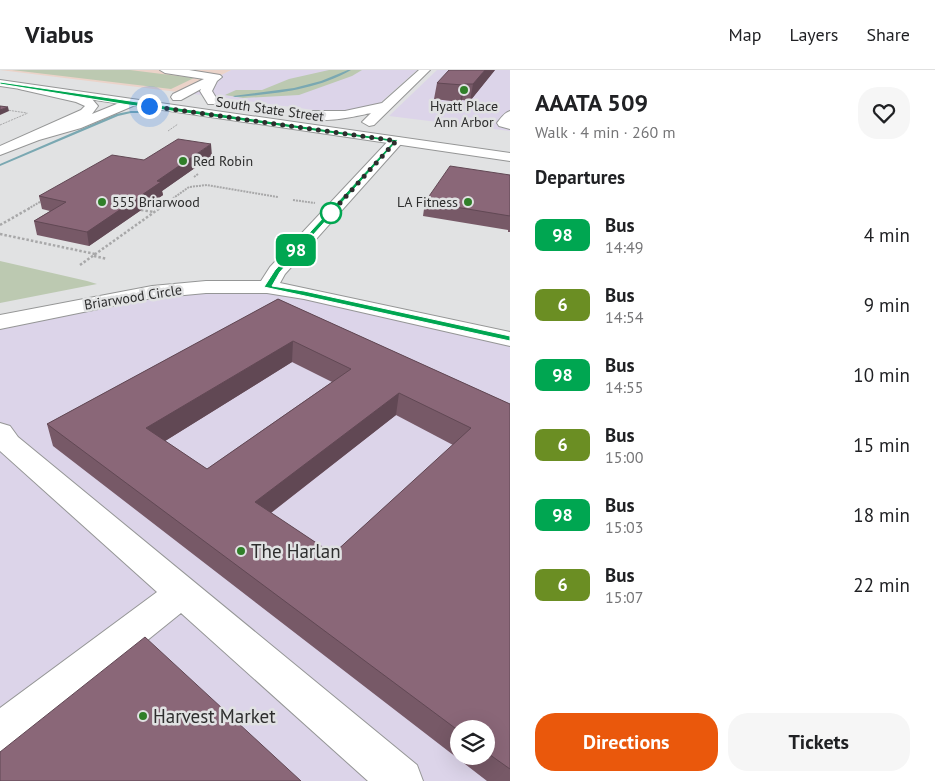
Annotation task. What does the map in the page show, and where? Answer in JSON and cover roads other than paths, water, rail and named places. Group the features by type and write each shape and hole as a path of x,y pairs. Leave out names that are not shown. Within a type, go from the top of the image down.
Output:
{"main road":[{"path":"165,70 216,77 176,96 177,104 188,111"},
{"path":"234,118 338,128 369,122 425,70"},
{"path":"0,74 84,84"},
{"name":"South State Street","path":"161,94 216,101 206,91 212,79"},
{"name":"South State Street","path":"0,83 510,157"},
{"path":"0,151 86,113 92,106 86,100 40,93 23,87"},
{"path":"34,137 76,125 129,103 127,94 113,88"},
{"name":"South State Street","path":"387,106 344,115 308,114 387,124"},
{"path":"510,115 504,123 510,125"},
{"path":"267,287 277,271 396,141 414,136 432,136 510,146"},
{"path":"374,166 402,148 414,146 437,147"},
{"name":"Briarwood Circle","path":"5,324 152,292 206,287 267,287 304,293 510,339"},
{"path":"0,432 8,443 401,781"},
{"path":"0,733 182,592"}],"waterway":[{"path":"235,96 265,94 308,86 350,70"},
{"path":"0,165 117,115 131,112 156,112"}],"place":[{"name":"Hyatt Place Ann Arbor","path":"464,90"},
{"name":"Red Robin","path":"183,161"},
{"name":"555 Briarwood","path":"102,202"},
{"name":"LA Fitness","path":"468,202"},
{"name":"The Harlan","path":"241,551"},
{"name":"Harvest Market","path":"143,716"}]}
